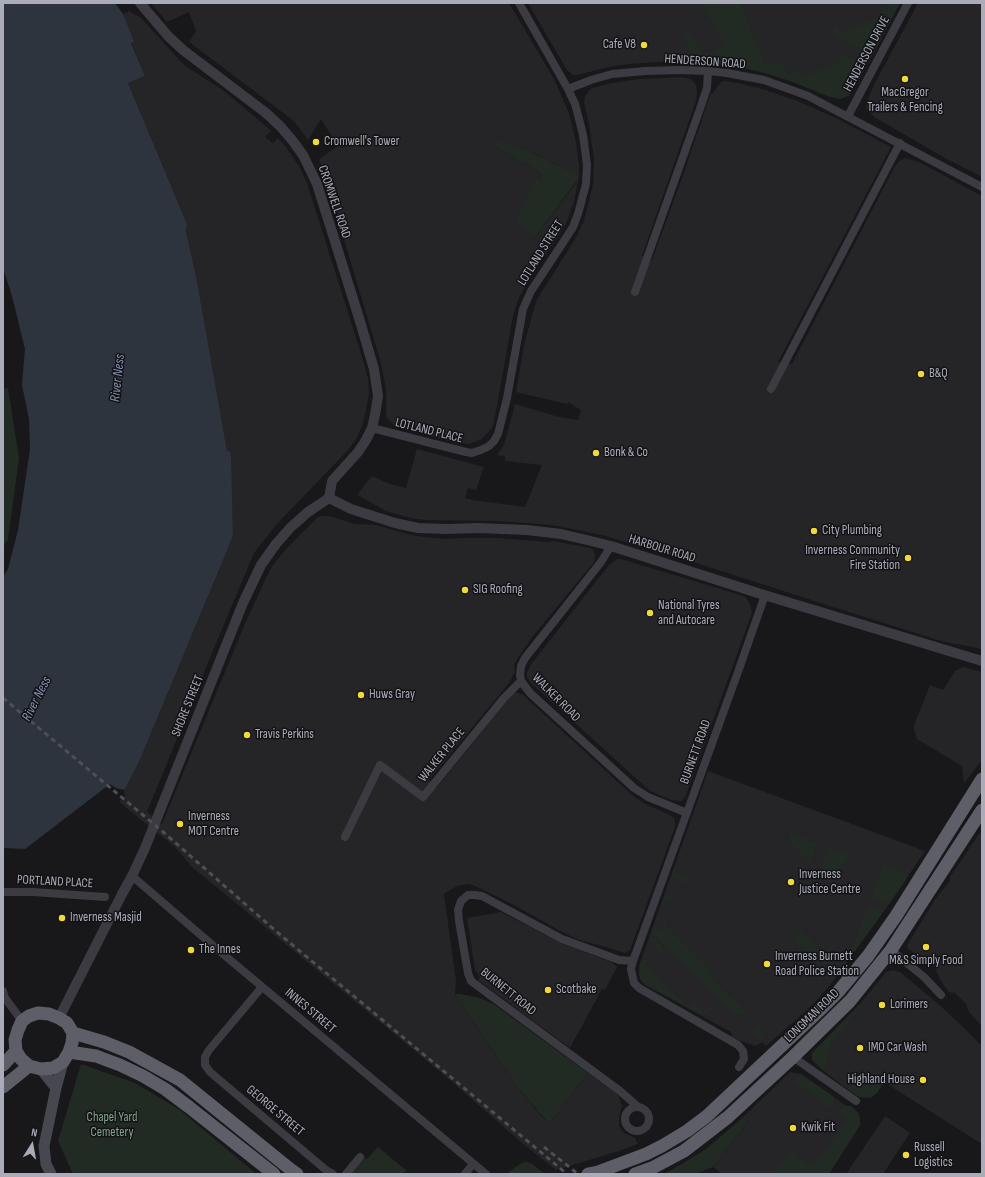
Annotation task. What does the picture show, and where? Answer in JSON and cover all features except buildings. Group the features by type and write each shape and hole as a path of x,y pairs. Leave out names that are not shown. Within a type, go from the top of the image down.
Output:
{"highway":[{"name":"LONGMAN ROAD","path":"593,1173 646,1154 687,1131 712,1111 828,1002 868,956 896,916 982,779"},
{"name":"LONGMAN ROAD","path":"635,1174 664,1162 684,1151 728,1117 793,1057 850,1001 891,950 981,815"},
{"path":"38,1013 49,1014 67,1023 73,1033 72,1043 66,1057 53,1068 35,1067 21,1059 16,1051 15,1040 22,1021 29,1016 38,1013"},
{"path":"73,1033 104,1042 129,1052 180,1080 298,1174"},
{"path":"3,1064 16,1051"},
{"path":"66,1057 96,1056 143,1076 165,1089 274,1174"},
{"path":"3,1087 35,1067"}],"main road":[{"path":"49,1173 46,1164 44,1146 56,1088 66,1057"},
{"path":"35,1067 56,1088"}],"street":[{"name":"CROMWELL ROAD","path":"140,3 168,36 183,50 266,113 280,126 303,155 317,184 374,369 378,396 372,428"},
{"name":"LOTLAND STREET","path":"482,450 494,441 500,428 507,398 521,315 526,300 573,227 586,184 587,165 584,142 581,124 575,104 519,3"},
{"name":"HENDERSON DRIVE","path":"848,116 908,3"},
{"name":"HENDERSON ROAD","path":"568,89 612,74 644,71 708,71 764,80 808,96 982,187"},
{"path":"635,292 707,88 708,71"},
{"path":"771,389 900,143"},
{"name":"LOTLAND PLACE","path":"372,428 466,452 482,450"},
{"path":"329,498 332,481 358,452 372,428"},
{"name":"HARBOUR ROAD","path":"329,498 351,509 395,523 418,528 484,528 527,530 561,534 611,546 765,595 982,661"},
{"name":"SHORE STREET","path":"59,1018 132,876 159,814 243,603 261,565 276,544 291,527 308,512 329,498"},
{"name":"WALKER ROAD","path":"611,546 601,562 525,658 521,666 521,681 530,693 634,788 648,797 686,813"},
{"name":"BURNETT ROAD","path":"739,1067 744,1059 743,1051 738,1045 639,988 634,983 631,968 765,595"},
{"name":"WALKER PLACE","path":"344,837 380,765 423,797 504,698 521,681"},
{"name":"INNES STREET","path":"132,876 486,1174"},
{"name":"PORTLAND PLACE","path":"3,892 33,892 105,897"},
{"name":"BURNETT ROAD","path":"633,961 620,960 562,939 482,896 468,896 461,901 458,910 468,973 471,981 629,1098 633,1107"},
{"path":"891,950 924,977 940,995"},
{"name":"GEORGE STREET","path":"262,987 208,1050 204,1065 210,1072 326,1170 333,1174"},
{"path":"3,991 5,998 22,1021"},
{"path":"793,1057 856,1101"},
{"path":"346,1174 360,1157"},
{"path":"465,1174 474,1164"}],"shaded area":[{"path":"151,3 509,3 554,79 569,113 576,142 579,175 521,147 493,146 542,174 540,179 536,177 535,237 578,182 574,202 566,224 528,281 518,300 513,316 494,422 492,428 482,439 469,444 456,443 395,426 386,416 386,389 380,360 332,196 319,159 338,146 321,119 308,140 294,121 189,42 196,31 189,12 167,22"},
{"path":"528,3 900,3 851,93 840,99 827,96 793,82 765,73 739,67 704,63 658,62 629,64 573,75 567,70"},
{"path":"918,3 982,3 982,177 945,158 874,117 866,107 875,83"},
{"path":"129,11 141,18 184,65 224,91 271,131 265,137 273,143 278,138 300,168 307,183 359,347 368,378 369,393 362,426 357,438 349,449 276,525 254,553 147,812 162,824 244,626 266,578 273,565 286,549 318,517 330,516 354,524 376,525 411,535 424,537 447,539 497,538 548,542 553,541 590,548 593,550 595,556 594,562 533,636 514,665 515,672 509,683 429,780 437,787 514,692 522,694 632,795 645,804 674,818 675,827 630,950 625,953 579,940 473,885 468,884 457,886 444,894 456,981 455,994 516,1085 549,1124 588,1073 616,1093 619,1097 622,1106 619,1116 619,1126 624,1133 635,1138 638,1144 556,1170 522,1143 443,1074 192,867 175,847 119,802 125,795 124,790 139,762 233,536 230,453 227,451 197,281 186,231 187,224 128,83 145,76 131,42 134,41 123,14"},
{"path":"681,77 691,79 696,85 697,98 642,256 652,260 711,93 713,93 721,82 738,83 766,90 800,102 838,119 891,147 778,362 792,364 899,161 905,158 919,162 982,196 982,649 941,641 684,559 602,535 540,524 498,521 425,520 411,518 386,511 357,495 372,476 390,484 406,488 417,449 484,467 476,490 468,488 465,498 525,507 542,465 505,461 505,456 497,455 504,445 515,404 559,417 578,420 581,410 568,402 567,404 516,392 524,345 536,301 577,236 584,220 593,184 594,159 584,102 585,96 590,89 606,84 639,79"},
{"path":"617,559 737,594 745,597 751,607 752,613 686,795 682,801 671,800 650,791 532,684 527,677 527,672 532,663 609,565"},
{"path":"963,667 982,672 982,760 964,783 962,766 917,739 914,730 914,725 930,685 943,690 955,671"},
{"path":"708,771 925,851 834,980 807,1010 766,1046 762,1042 755,1046 732,1037 731,1032 647,986 642,982 640,977 639,966"},
{"path":"982,832 982,1026 969,1012 966,1004 954,992 952,993 948,991 941,981 934,966 908,949 907,945 936,898 950,881 950,877 979,834"},
{"path":"501,912 561,943 611,962 617,967 605,990 602,989 570,1048 478,980 480,977 475,970 467,918"},
{"path":"893,970 900,972 936,1002 982,1046 982,1144 865,1070 861,1071 847,1089 812,1060 812,1053 859,1005 886,972"},
{"path":"790,1072 801,1074 845,1105 852,1107 860,1117 857,1130 829,1174 722,1174 713,1167 748,1122 742,1118"},
{"path":"885,1116 910,1133 883,1174 846,1174"}],"green space":[{"path":"700,3 740,3 765,65 781,61 787,75 798,70 802,77 840,61 838,54 840,54 845,55 860,65 862,68 862,75 851,93 840,99 827,96 793,82 765,73 739,67 697,61 690,52 683,35 685,33 693,37 703,56 725,45"},
{"path":"888,3 900,3 873,53 866,53 840,39 834,34 833,30 837,26 840,33 883,15 880,8"},
{"path":"496,141 521,147 579,175 578,182 576,182 535,237 516,222 536,177 540,179 542,174 493,146"},
{"path":"8,388 19,458 8,539 3,547 3,389"},
{"path":"791,833 817,843 810,863 788,840"},
{"path":"829,847 852,855 827,880 820,872"},
{"path":"883,865 908,874 906,880 889,904 871,898"},
{"path":"672,871 693,879 692,881 689,880 688,883 676,879 673,876"},
{"path":"668,894 674,896 666,920 668,928 710,969 708,971 712,975 710,977 747,1013 736,1016 652,932 654,928 661,930 671,902 663,899"},
{"path":"868,906 884,911 855,951 852,948"},
{"path":"800,931 835,966 833,970 793,941"},
{"path":"651,935 663,948 660,951 651,942"},
{"path":"644,959 647,961 645,964 687,1007 644,984 640,979 639,972 640,964"},
{"path":"455,994 476,997 495,1005 588,1073 549,1124 516,1085"},
{"path":"694,1002 703,1012 710,1006 712,1008 706,1014 702,1015 688,1008"},
{"path":"859,1005 863,1007 860,1008 831,1043 824,1071 812,1060 812,1053"},
{"path":"758,1026 764,1033 759,1038 753,1032"},
{"name":"Chapel Yard Cemetery","path":"81,1064 135,1083 180,1110 255,1174 73,1174 58,1141"},
{"path":"865,1070 884,1082 877,1093 871,1098 859,1097 847,1089 861,1071"},
{"path":"801,1074 833,1096 833,1104 831,1108 793,1081"},
{"path":"845,1105 852,1107 858,1113 860,1125 829,1174 774,1174 790,1152 813,1167 847,1121 838,1114"},
{"path":"742,1118 748,1122 713,1167 699,1172 698,1174 664,1174 706,1149"},
{"path":"378,1147 407,1171 400,1174 351,1174 363,1158 367,1159"},
{"path":"521,1163 531,1163 545,1174 506,1174"}],"water":[{"name":"River Ness","path":"3,3 115,3 123,14 134,41 131,43 145,76 128,83 187,224 186,231 197,281 227,451 230,452 231,458 233,536 139,762 126,787 124,790 116,788 110,784 25,849 3,848 3,577 8,569 18,530 30,449 29,419 22,385 25,349 12,296 3,268"}],"railway":[{"path":"3,698 162,831 277,932 567,1174"},
{"path":"544,1147 578,1174"}],"place":[{"name":"Cafe V8","path":"644,45"},
{"name":"MacGregor Trailers & Fencing","path":"905,79"},
{"name":"Cromwell's Tower","path":"316,142"},
{"name":"B&Q","path":"921,374"},
{"name":"Bonk & Co","path":"596,453"},
{"name":"City Plumbing","path":"814,531"},
{"name":"Inverness Community Fire Station","path":"908,558"},
{"name":"SIG Roofing","path":"465,590"},
{"name":"National Tyres and Autocare","path":"650,613"},
{"name":"Huws Gray","path":"361,695"},
{"name":"Travis Perkins","path":"247,735"},
{"name":"Inverness MOT Centre","path":"180,824"},
{"name":"Inverness Justice Centre","path":"791,882"},
{"name":"Inverness Masjid","path":"62,918"},
{"name":"M&S Simply Food","path":"926,947"},
{"name":"The Innes","path":"191,950"},
{"name":"Inverness Burnett Road Police Station","path":"767,964"},
{"name":"Scotbake","path":"548,990"},
{"name":"Lorimers","path":"882,1005"},
{"name":"IMO Car Wash","path":"860,1048"},
{"name":"Highland House","path":"923,1080"},
{"name":"Kwik Fit","path":"793,1128"},
{"name":"Russell Logistics","path":"906,1155"}]}
